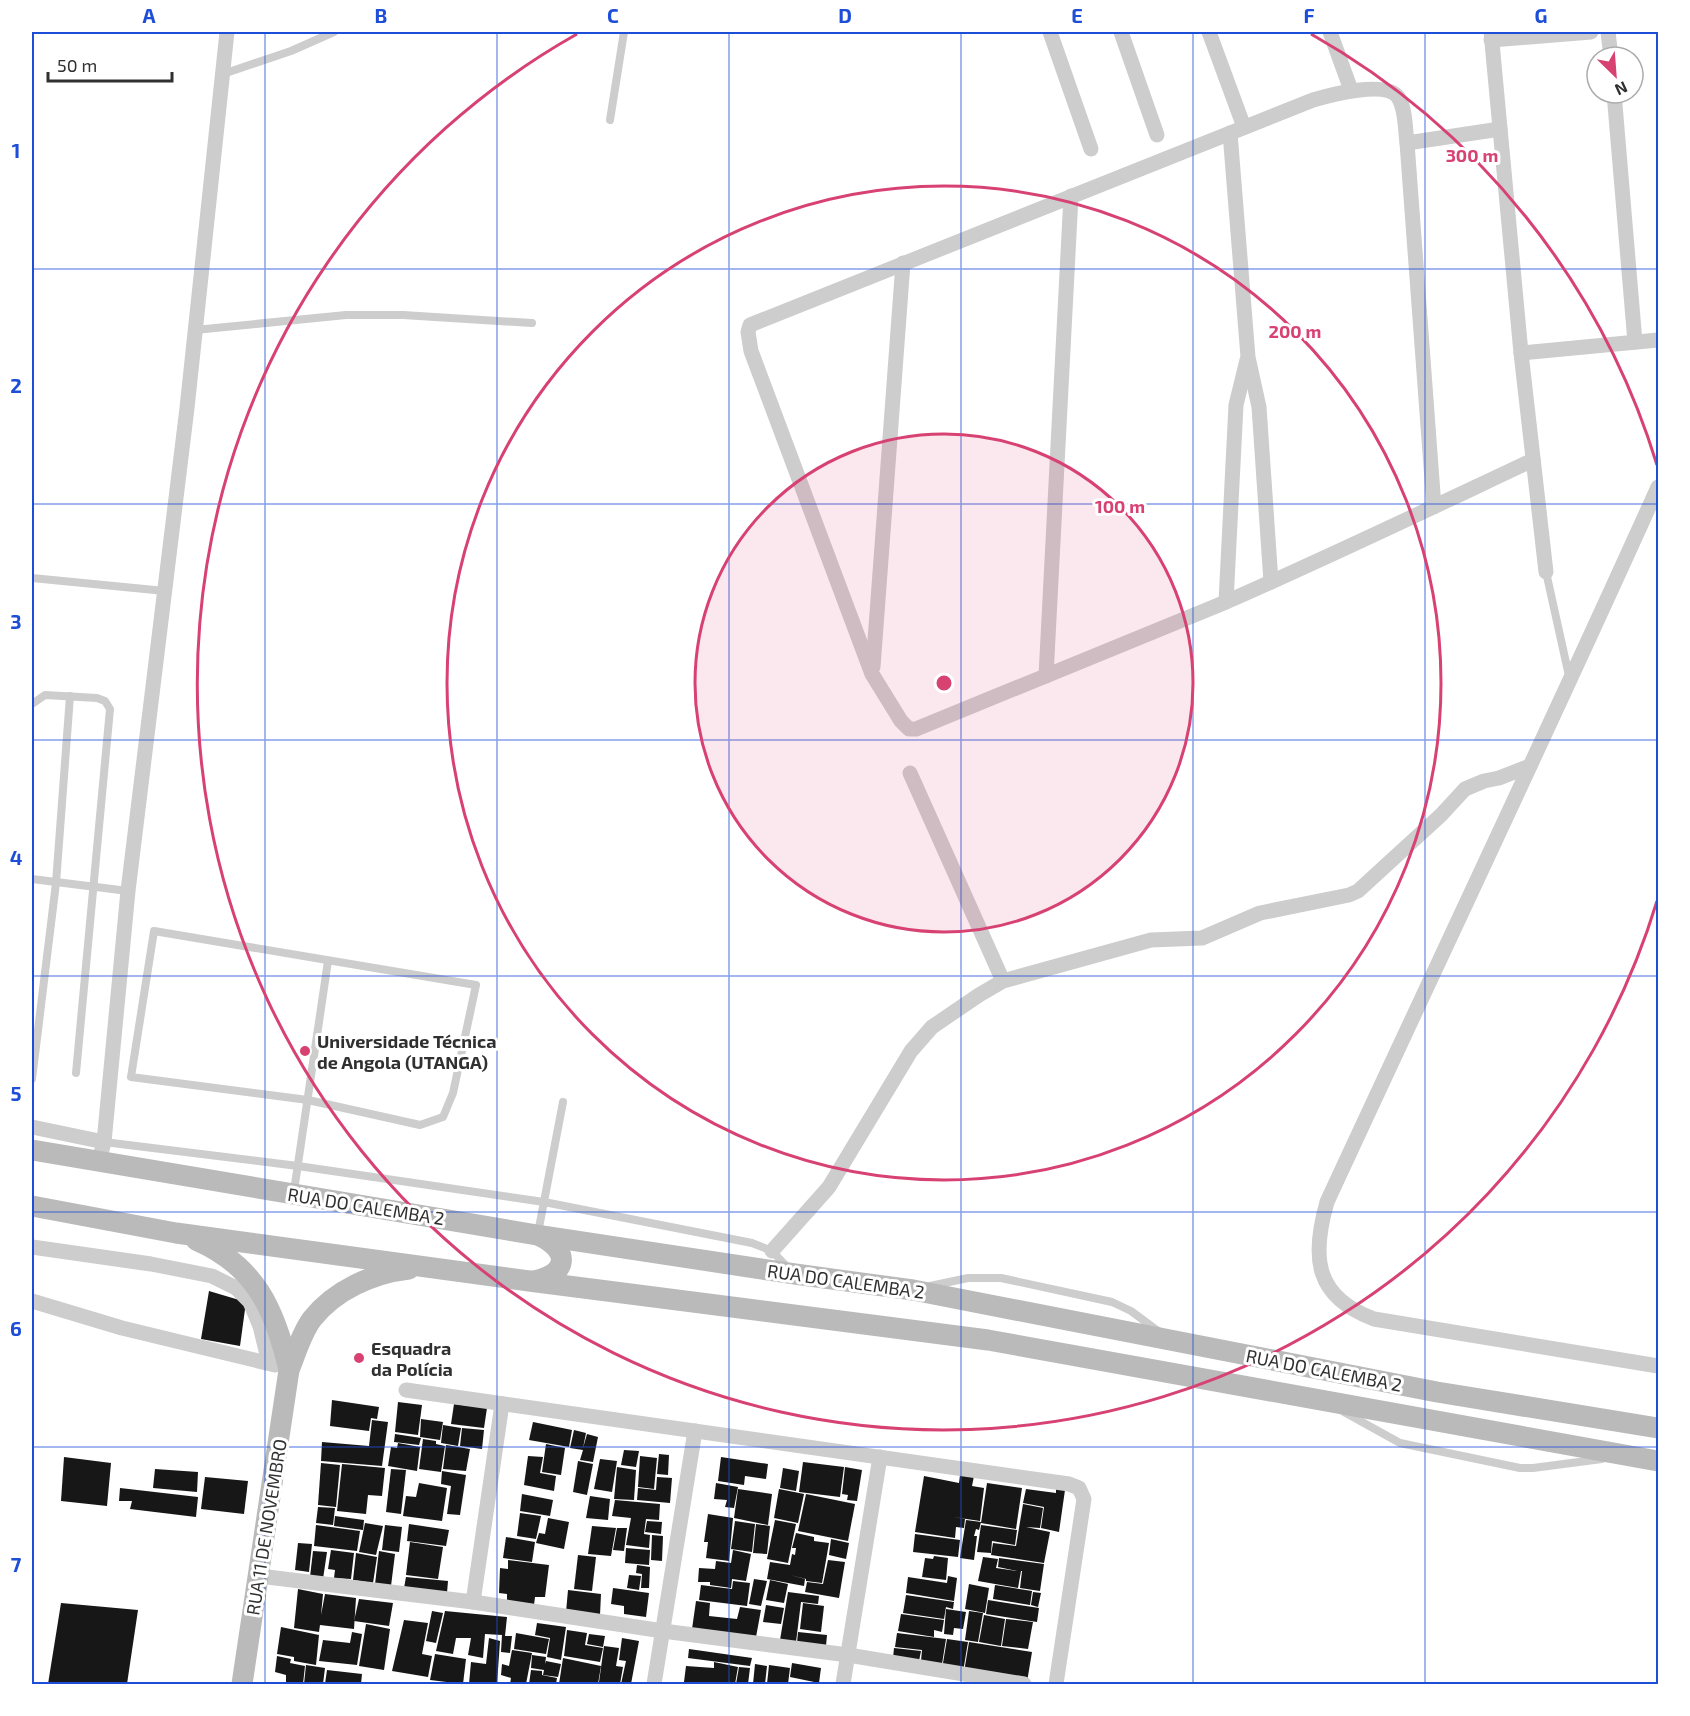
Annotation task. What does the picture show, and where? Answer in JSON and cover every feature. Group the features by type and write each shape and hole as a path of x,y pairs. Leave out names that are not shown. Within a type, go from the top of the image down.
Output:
{"main road":[{"name":"RUA DO CALEMBA 2","path":"32,1150 101,1152 293,1194 795,1274 913,1290 1437,1392 1659,1428"},
{"name":"RUA DO CALEMBA 2","path":"32,1206 176,1233 988,1340 1659,1461"},
{"path":"176,1233 220,1254 255,1284 277,1324 289,1370"},
{"path":"529,1281 550,1276 558,1269 562,1261 560,1252 554,1245 537,1234"},
{"path":"289,1370 303,1335 312,1320 338,1295 361,1282 392,1271 439,1268"},
{"name":"RUA 11 DE NOVEMBRO","path":"242,1684 289,1370"}],"street":[{"path":"32,1127 101,1152 128,891 165,591 227,32"},
{"path":"1050,32 1091,149"},
{"path":"1121,32 1157,135"},
{"path":"1209,32 1237,130 1248,357 1259,407 1271,582"},
{"path":"1330,32 1351,90"},
{"path":"1546,572 1521,353 1491,36 1591,32"},
{"path":"1434,507 1407,142 1399,98 1393,92 1386,90 1351,90 1313,100 750,324 748,332 751,351 872,674 901,722 909,729 916,729 1226,602 1434,507 1533,460"},
{"path":"1615,105 1635,342"},
{"path":"1407,142 1500,129"},
{"path":"1046,676 1071,196"},
{"path":"872,674 903,263"},
{"path":"1521,353 1659,340"},
{"path":"1226,602 1236,405 1248,357"},
{"path":"1659,487 1571,682 1530,765 1327,1202 1317,1246 1321,1268 1330,1288 1340,1302 1355,1312 1374,1319 1659,1366"},
{"path":"772,1251 829,1187 911,1051 923,1036 932,1027 979,995 1003,981 1151,940 1202,938 1260,913 1349,895 1368,883 1442,815 1465,789 1530,765"},
{"path":"910,773 1003,981"},
{"path":"32,1247 151,1264 212,1276 236,1288 250,1302 260,1326 269,1363"},
{"path":"32,1301 122,1328 269,1363 289,1370"},
{"path":"406,1390 1069,1484 1079,1488 1084,1498 1056,1684"},
{"path":"472,1602 502,1404"},
{"path":"654,1684 695,1431"},
{"path":"843,1684 880,1457"},
{"path":"258,1576 472,1602 663,1631 848,1655 1024,1684"}],"lane":[{"path":"223,74 291,51 334,32"},
{"path":"610,120 624,32"},
{"path":"195,330 346,315 403,315 532,323"},
{"path":"1546,572 1571,682"},
{"path":"32,578 165,591"},
{"path":"32,704 45,695 70,696 102,699 110,709 76,1073"},
{"path":"32,1079 56,883 70,696"},
{"path":"32,879 128,891"},
{"path":"154,932 476,985 453,1093 443,1117 420,1125 308,1100 131,1077 154,932"},
{"path":"293,1194 328,961"},
{"path":"537,1234 563,1102"},
{"path":"101,1152 298,1166 544,1202 752,1243 772,1251 795,1274"},
{"path":"913,1290 968,1278 1001,1278 1112,1302 1131,1311 1171,1341"},
{"path":"1325,1400 1400,1443 1520,1468 1626,1456"}],"building":[{"path":"209,1291 246,1302 240,1346 201,1339"},
{"path":"332,1400 379,1407 377,1419 371,1418 369,1431 330,1426"},
{"path":"398,1402 422,1405 418,1435 395,1432"},
{"path":"454,1404 487,1408 484,1428 451,1424"},
{"path":"421,1419 443,1422 440,1440 420,1437"},
{"path":"372,1420 388,1422 382,1466 321,1461 322,1442 369,1446"},
{"path":"533,1422 572,1430 569,1447 529,1440"},
{"path":"443,1425 461,1428 458,1446 441,1443"},
{"path":"462,1428 484,1430 482,1449 460,1446"},
{"path":"574,1430 586,1433 583,1448 587,1434 598,1437 593,1462 580,1460 583,1450 570,1448"},
{"path":"395,1434 421,1438 419,1445 394,1442"},
{"path":"423,1439 436,1441 436,1444 445,1446 441,1472 419,1469"},
{"path":"398,1443 420,1447 417,1471 388,1466 391,1447 397,1448"},
{"path":"546,1444 565,1448 561,1475 542,1472"},
{"path":"446,1445 470,1449 466,1471 443,1469"},
{"path":"624,1450 639,1451 636,1467 621,1465"},
{"path":"659,1454 669,1455 668,1475 657,1474"},
{"path":"528,1456 543,1457 540,1473 556,1476 554,1491 524,1485"},
{"path":"640,1456 657,1458 654,1489 638,1487"},
{"path":"64,1457 111,1463 107,1506 61,1501"},
{"path":"721,1457 768,1464 766,1479 745,1476 744,1485 718,1481"},
{"path":"600,1459 617,1461 612,1492 594,1489"},
{"path":"578,1461 593,1464 587,1495 573,1492"},
{"path":"803,1462 844,1467 840,1497 799,1492"},
{"path":"321,1463 340,1465 336,1507 318,1505"},
{"path":"342,1464 385,1468 382,1496 368,1495 366,1514 337,1511"},
{"path":"617,1467 636,1470 634,1500 614,1499"},
{"path":"845,1467 862,1470 857,1501 847,1500 848,1495 842,1494"},
{"path":"783,1468 799,1471 796,1491 780,1488"},
{"path":"155,1469 198,1472 197,1492 153,1488"},
{"path":"391,1469 406,1470 401,1514 386,1512"},
{"path":"442,1471 466,1475 460,1515 447,1514 451,1486 441,1484"},
{"path":"960,1475 974,1476 972,1486 984,1488 980,1521 953,1517 965,1519 964,1528 956,1527 955,1538 915,1532 924,1476 959,1483"},
{"path":"205,1477 248,1481 244,1514 201,1509"},
{"path":"657,1477 672,1478 670,1503 637,1500 638,1488 656,1490"},
{"path":"419,1483 447,1488 442,1521 403,1516 406,1496 416,1497"},
{"path":"716,1483 738,1487 734,1508 725,1507 727,1500 714,1499"},
{"path":"987,1483 1022,1488 1016,1529 981,1523"},
{"path":"120,1488 198,1497 196,1517 130,1509 132,1501 119,1501"},
{"path":"1056,1488 1065,1490 1059,1532 1041,1528 1044,1507 1023,1503 1026,1489 1056,1493"},
{"path":"738,1489 772,1494 768,1525 734,1518"},
{"path":"779,1489 804,1494 798,1523 774,1518"},
{"path":"522,1494 553,1500 550,1516 520,1511"},
{"path":"806,1494 855,1504 848,1541 798,1531"},
{"path":"590,1496 610,1499 608,1520 586,1518"},
{"path":"615,1500 660,1504 659,1520 646,1519 644,1534 650,1535 649,1548 626,1545 631,1518 612,1516"},
{"path":"1023,1504 1043,1508 1040,1528 1026,1527 1050,1532 1044,1563 991,1555 993,1543 1016,1546"},
{"path":"318,1507 335,1508 333,1525 316,1523"},
{"path":"520,1513 541,1516 536,1539 517,1536"},
{"path":"708,1514 733,1518 729,1561 706,1558 708,1542 704,1542"},
{"path":"335,1516 364,1520 363,1530 334,1526"},
{"path":"548,1518 569,1522 564,1549 536,1543 539,1533 545,1534"},
{"path":"775,1520 796,1524 788,1563 767,1559"},
{"path":"966,1520 981,1522 974,1536 977,1536 974,1560 960,1558"},
{"path":"647,1521 662,1522 661,1534 645,1532"},
{"path":"735,1521 755,1524 752,1552 731,1549"},
{"path":"365,1523 383,1526 376,1555 359,1552"},
{"path":"409,1524 449,1530 446,1546 407,1541"},
{"path":"756,1524 770,1526 767,1554 753,1553"},
{"path":"316,1525 360,1531 357,1551 314,1546"},
{"path":"385,1525 402,1527 399,1552 382,1550"},
{"path":"981,1525 1017,1530 1015,1545 992,1541 991,1553 977,1552"},
{"path":"592,1526 616,1528 611,1556 588,1554"},
{"path":"617,1528 627,1528 624,1551 613,1550"},
{"path":"796,1533 814,1537 814,1541 829,1543 822,1583 806,1581 806,1579 790,1575 805,1579 804,1586 767,1579 770,1562 790,1565 792,1554 795,1555 796,1548 792,1548"},
{"path":"915,1534 960,1540 958,1557 913,1552"},
{"path":"652,1535 663,1536 662,1561 651,1560"},
{"path":"506,1537 535,1542 532,1562 503,1558"},
{"path":"831,1539 849,1543 846,1559 829,1555"},
{"path":"410,1542 443,1547 438,1579 406,1575"},
{"path":"298,1543 312,1544 309,1572 295,1570"},
{"path":"626,1548 650,1550 649,1565 625,1563"},
{"path":"331,1550 354,1553 351,1579 334,1578 335,1570 328,1569"},
{"path":"733,1550 751,1554 746,1581 732,1579 731,1588 710,1585 710,1582 698,1582 699,1568 715,1569 716,1561 731,1563"},
{"path":"313,1551 327,1552 323,1579 310,1577"},
{"path":"379,1551 395,1554 391,1586 375,1584"},
{"path":"356,1553 377,1557 373,1583 353,1580"},
{"path":"578,1555 596,1557 592,1591 574,1589"},
{"path":"934,1556 948,1558 946,1580 922,1577 925,1558 933,1559"},
{"path":"983,1557 998,1559 996,1568 1017,1571 998,1567 999,1558 1044,1564 1040,1591 1020,1588 1022,1571 1018,1588 978,1581"},
{"path":"508,1560 549,1565 545,1597 535,1597 534,1605 507,1603 507,1594 499,1593 500,1568 508,1569"},
{"path":"828,1560 845,1562 839,1598 805,1592 807,1582 823,1584"},
{"path":"637,1565 650,1567 649,1588 641,1588 642,1574 636,1573"},
{"path":"629,1575 641,1576 639,1590 627,1588"},
{"path":"948,1576 957,1578 954,1601 906,1593 908,1577 947,1583"},
{"path":"406,1577 448,1581 447,1593 404,1588"},
{"path":"754,1579 767,1581 761,1606 749,1604"},
{"path":"770,1580 788,1584 784,1603 766,1600"},
{"path":"733,1581 750,1583 747,1606 699,1600 701,1585 732,1589"},
{"path":"969,1584 989,1588 985,1613 965,1609"},
{"path":"995,1585 1032,1591 1030,1605 993,1599"},
{"path":"613,1588 649,1593 646,1617 624,1614 624,1606 611,1604"},
{"path":"298,1589 323,1594 321,1615 325,1594 356,1598 354,1629 320,1625 319,1632 294,1628"},
{"path":"568,1590 601,1594 600,1615 566,1612"},
{"path":"788,1592 819,1596 818,1604 801,1602 796,1642 780,1640"},
{"path":"1033,1592 1041,1593 1038,1607 1031,1605"},
{"path":"906,1595 954,1602 953,1609 946,1607 944,1619 903,1613"},
{"path":"359,1599 393,1603 389,1626 354,1621"},
{"path":"988,1600 1039,1608 1037,1622 986,1614"},
{"path":"696,1601 710,1603 709,1616 737,1619 740,1607 761,1610 756,1637 692,1629"},
{"path":"61,1603 138,1610 127,1684 48,1684"},
{"path":"803,1603 824,1606 821,1632 800,1629"},
{"path":"766,1605 784,1608 781,1624 763,1622"},
{"path":"946,1609 966,1612 963,1629 954,1628 953,1635 944,1634"},
{"path":"432,1611 443,1613 436,1643 426,1641"},
{"path":"445,1611 507,1617 505,1636 512,1636 510,1653 501,1652 502,1635 485,1634 483,1658 468,1655 471,1638 456,1638 453,1654 436,1651"},
{"path":"969,1611 983,1613 978,1642 965,1640"},
{"path":"901,1614 944,1620 942,1632 934,1630 934,1637 898,1631"},
{"path":"984,1615 1005,1619 1001,1646 979,1642"},
{"path":"1006,1619 1033,1622 1028,1649 1002,1646"},
{"path":"404,1620 428,1623 422,1654 432,1656 428,1677 392,1671"},
{"path":"537,1623 566,1627 561,1660 547,1657 550,1638 535,1635"},
{"path":"366,1624 390,1629 384,1670 359,1666"},
{"path":"281,1627 319,1635 316,1665 294,1661 294,1657 277,1654"},
{"path":"567,1630 587,1633 585,1645 603,1648 600,1662 564,1656"},
{"path":"352,1632 362,1634 357,1665 319,1661 323,1640 350,1643"},
{"path":"798,1632 827,1635 826,1646 797,1643"},
{"path":"516,1633 549,1639 546,1654 514,1649"},
{"path":"897,1633 946,1639 942,1664 921,1661 922,1650 895,1647"},
{"path":"589,1634 605,1636 603,1647 587,1644"},
{"path":"489,1638 500,1641 497,1684 469,1684 471,1662 486,1664"},
{"path":"622,1638 639,1641 631,1684 621,1684 626,1661 619,1660"},
{"path":"947,1639 968,1642 963,1672 942,1669"},
{"path":"969,1642 1032,1652 1027,1682 964,1672"},
{"path":"604,1646 619,1648 616,1666 623,1667 620,1684 599,1682"},
{"path":"894,1648 921,1651 919,1661 893,1658"},
{"path":"689,1649 752,1658 750,1666 688,1658"},
{"path":"512,1650 532,1653 526,1684 510,1684 511,1678 501,1675 502,1664 509,1666"},
{"path":"435,1654 466,1659 463,1684 430,1680"},
{"path":"532,1655 546,1657 545,1664 546,1661 561,1664 558,1677 543,1675 544,1670 531,1668"},
{"path":"277,1656 291,1659 290,1663 305,1666 303,1684 286,1684 286,1675 275,1672"},
{"path":"563,1658 601,1666 598,1684 559,1684"},
{"path":"714,1662 738,1667 735,1684 684,1682 686,1666 714,1668"},
{"path":"792,1663 821,1668 819,1683 790,1677"},
{"path":"755,1664 767,1666 765,1684 753,1684"},
{"path":"306,1665 325,1668 323,1684 304,1684"},
{"path":"769,1665 790,1668 788,1684 767,1684"},
{"path":"739,1667 750,1668 748,1684 736,1684"},
{"path":"327,1670 362,1674 361,1684 325,1684"},
{"path":"531,1670 542,1671 542,1675 557,1678 556,1684 529,1684"}],"place":[{"name":"Universidade Técnica de Angola (UTANGA)","path":"305,1051"},
{"name":"Esquadra da Polícia","path":"359,1358"}]}
